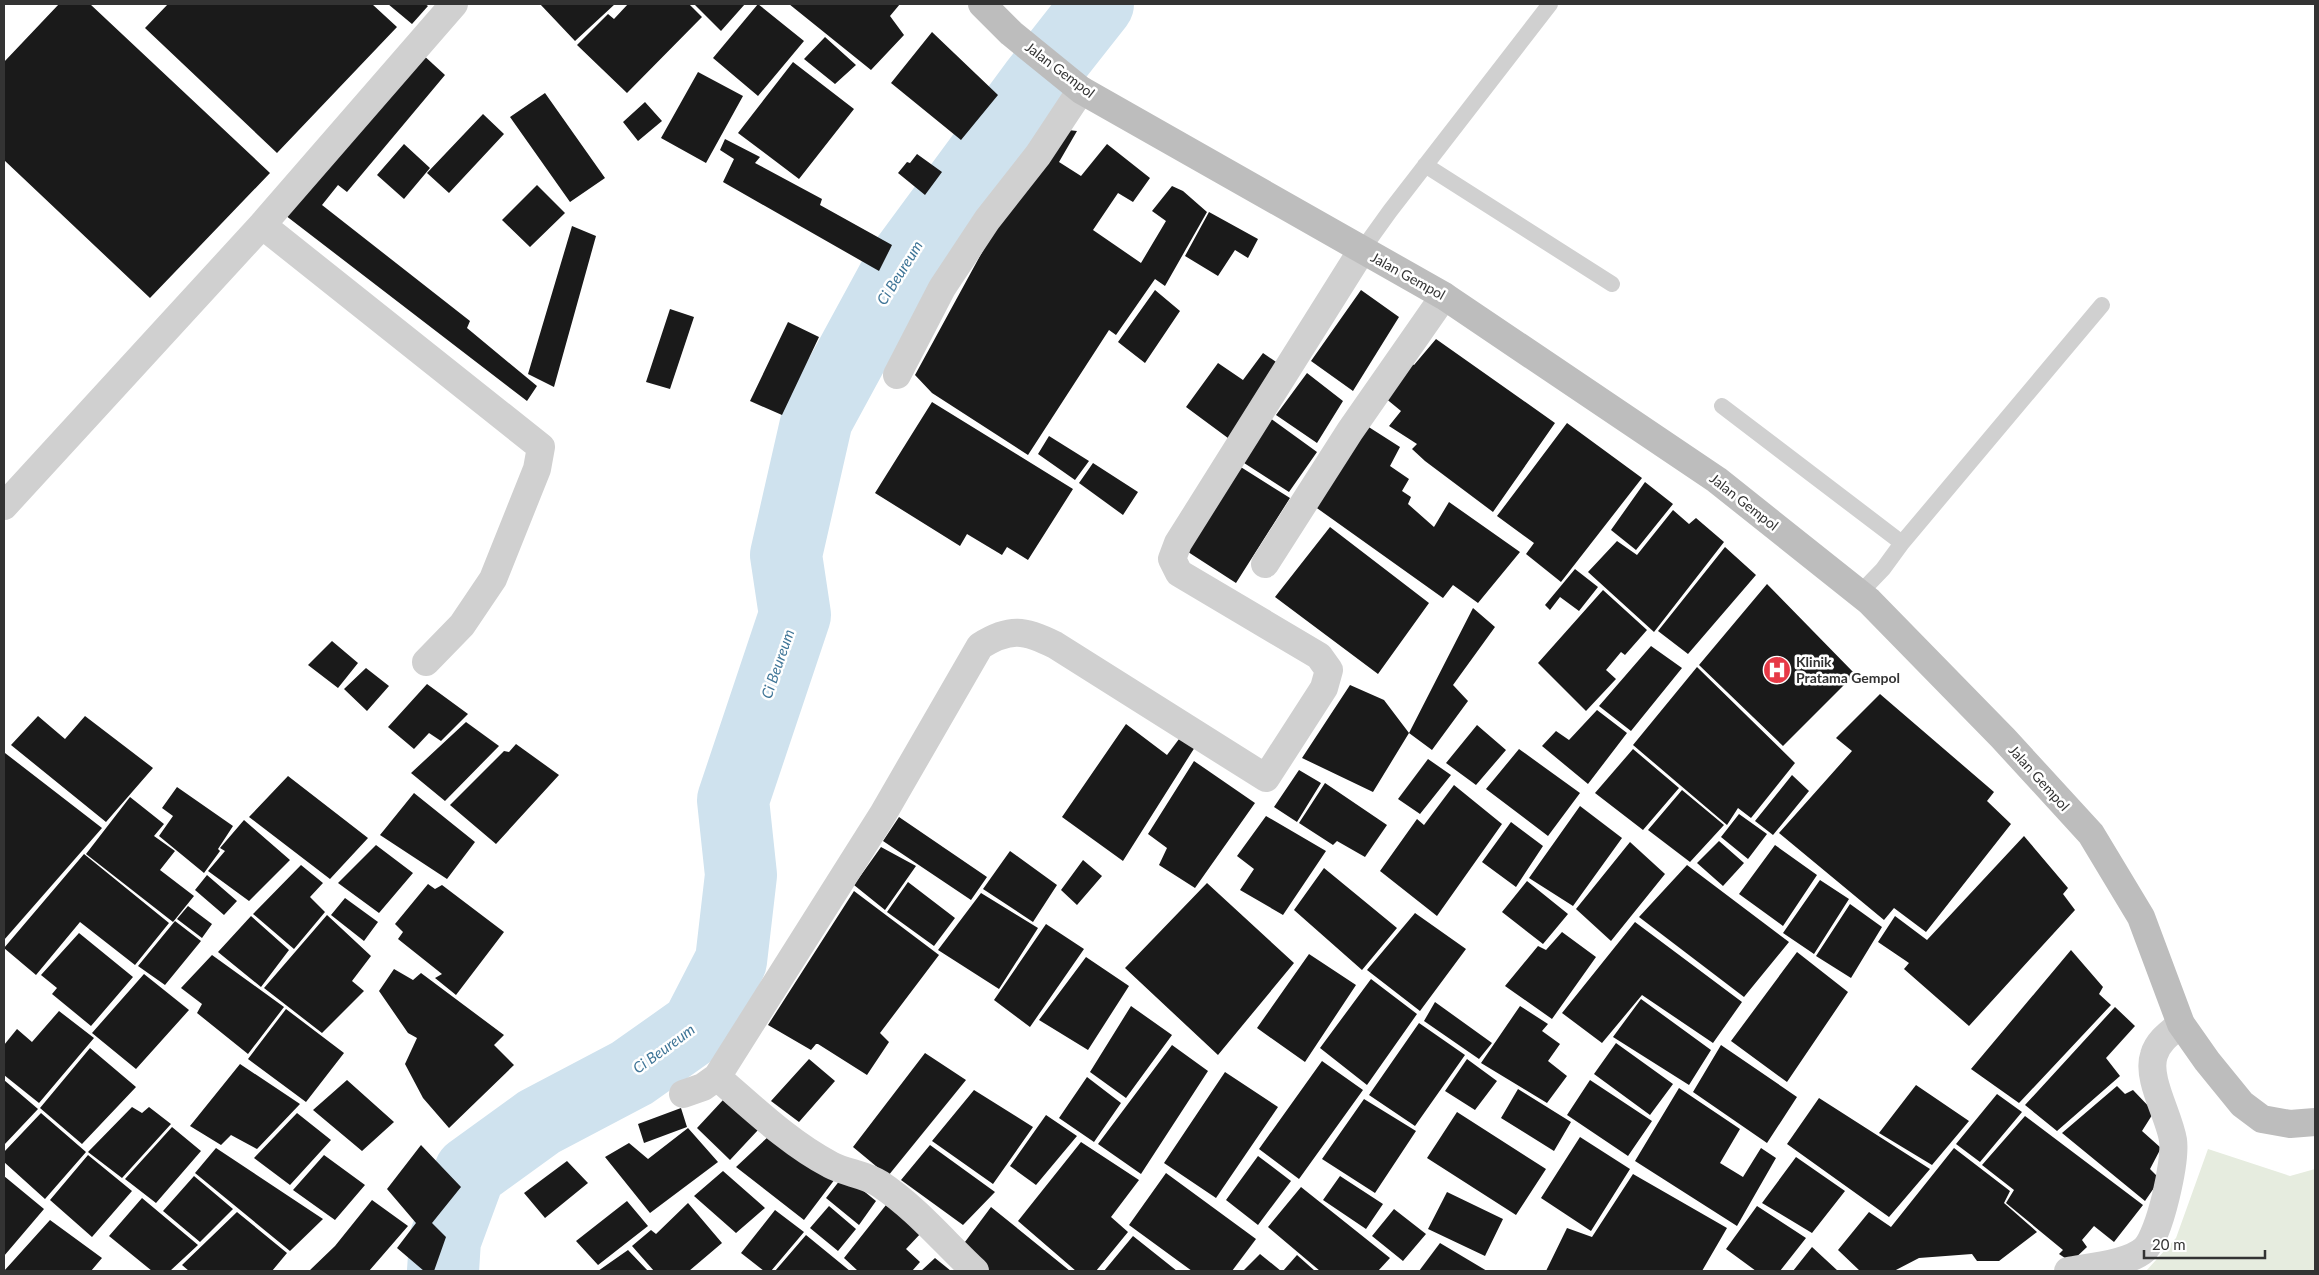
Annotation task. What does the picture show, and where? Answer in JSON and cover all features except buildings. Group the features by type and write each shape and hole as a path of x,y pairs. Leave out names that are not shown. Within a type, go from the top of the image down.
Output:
{"street":[{"path":"4,506 262,225 454,4"},
{"name":"Jalan Gempol","path":"982,4 1011,33 1081,90 1444,296 1717,480 1869,601 1996,731 2092,834 2141,917 2181,1024 2207,1061 2242,1104 2262,1119 2290,1124 2315,1122"},
{"path":"897,374 942,288 987,220 1038,155 1081,90"},
{"path":"262,225 542,447 537,468 493,579 462,625 426,662"},
{"path":"683,1094 703,1086 717,1077 883,814 980,646 996,636 1008,632 1020,632 1037,636 1055,645 1266,778 1324,688 1329,670 1319,656 1179,573 1172,560 1178,543 1362,250"},
{"path":"1265,564 1350,431 1444,296"},
{"path":"2068,1271 2125,1260 2144,1249 2155,1233 2170,1182 2173,1141 2153,1072 2154,1056 2161,1040 2181,1024"},
{"path":"717,1077 803,1147 832,1166 857,1173 879,1184 934,1229 975,1271"}],"lane":[{"path":"1362,250 1425,165 1550,4"},
{"path":"1425,165 1612,284"},
{"path":"1859,594 1883,569 1902,543 2102,304"},
{"path":"1722,406 1902,543"}],"shaded area":[{"path":"2208,1149 2290,1176 2315,1169 2315,1271 2146,1271 2176,1238"}],"waterway":[{"name":"Ci Beureum","path":"443,1271 445,1240 470,1172 539,1122 632,1073 697,1027 731,961 741,875 733,800 795,615 786,555 817,419 898,270 1035,84 1098,4"}],"place":[{"name":"Klinik Pratama Gempol","path":"1777,670"}]}
